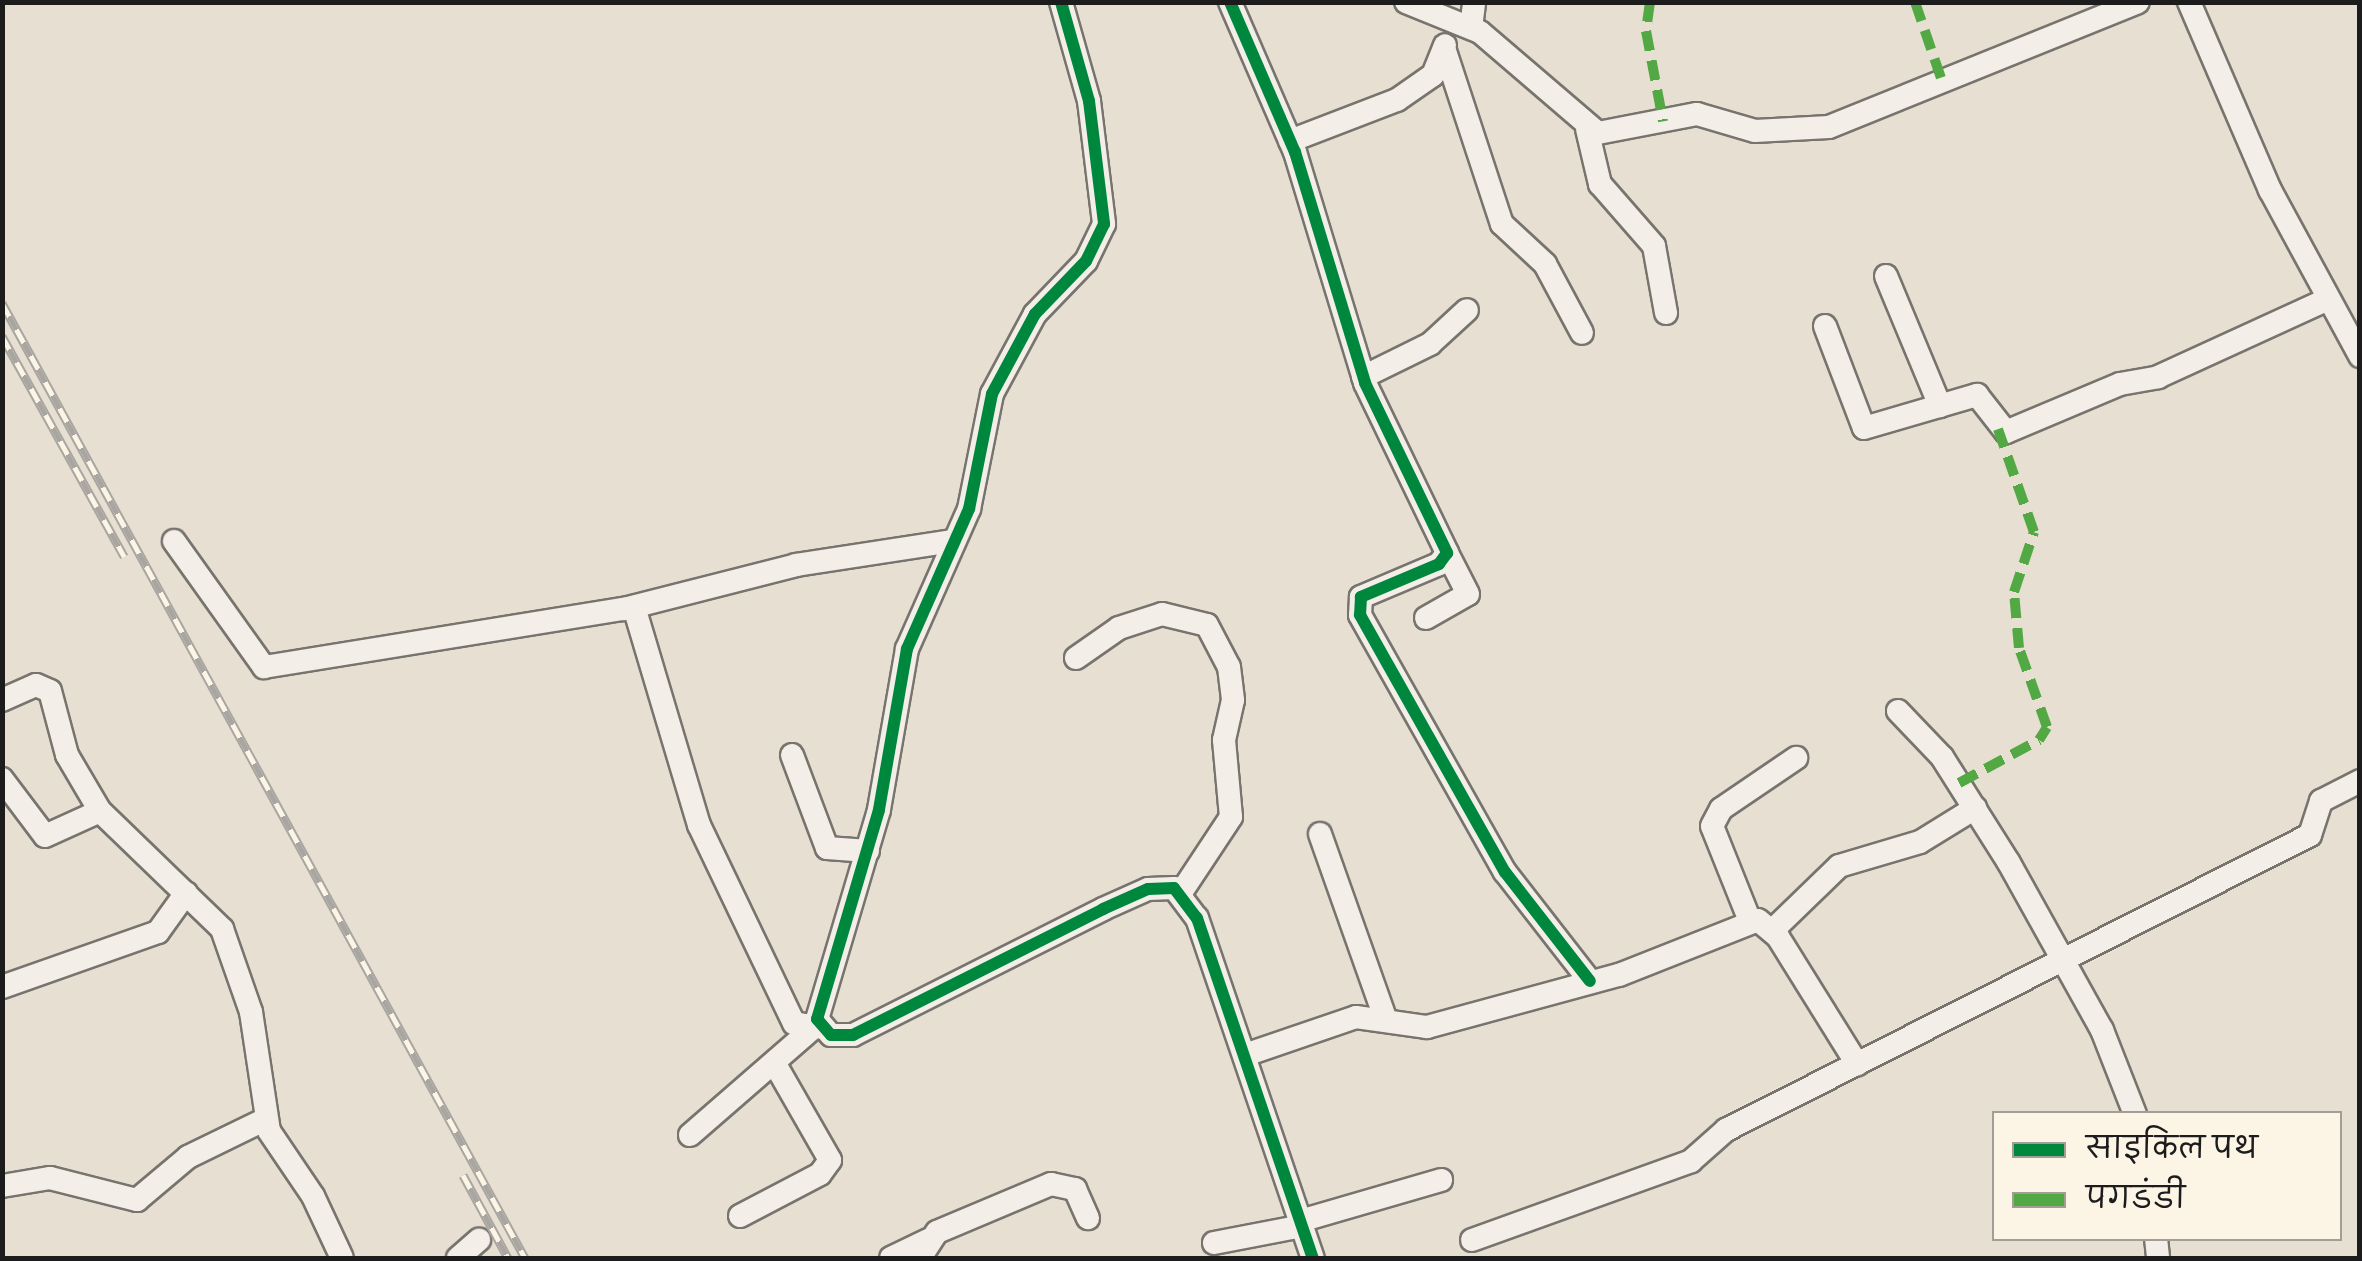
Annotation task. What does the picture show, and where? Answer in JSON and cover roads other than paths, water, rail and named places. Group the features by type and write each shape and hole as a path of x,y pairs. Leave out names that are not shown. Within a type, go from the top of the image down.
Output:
{"street":[{"path":"817,1029 816,1009 868,850 907,650 976,487 1004,364 1036,314 1086,261 1104,224 1089,101 1060,2"},
{"path":"1230,2 1290,142 1363,376 1468,594 1426,618"},
{"path":"1406,2 1444,22 1471,28 1587,129 1611,132 1697,114 1754,131 1828,127 2138,2"},
{"path":"1471,28 1474,2"},
{"path":"2188,2 2328,299 2360,356"},
{"path":"1444,22 1445,51 1502,224 1545,264 1582,333"},
{"path":"1290,142 1397,100 1433,75 1445,51"},
{"path":"1587,129 1600,184 1654,246 1666,313"},
{"path":"1886,276 1940,406"},
{"path":"1826,326 1864,428 1978,395 2006,432 2120,384 2158,377 2328,299"},
{"path":"1363,376 1430,344 1466,310"},
{"path":"174,542 264,667 634,607 815,561 952,541"},
{"path":"1447,553 1439,564 1361,597 1360,615 1505,872 1590,981"},
{"path":"634,607 699,825 784,1008 817,1029 852,1035 1148,889 1180,894 1197,918 1312,1258"},
{"path":"1076,658 1119,628 1162,614 1208,625 1229,667 1233,700 1224,740 1231,817 1180,894"},
{"path":"2,700 36,685 50,691 67,754 100,811 186,893 228,942 251,1012 266,1119 342,1258"},
{"path":"1898,711 1942,757 1975,808 2102,1030 2133,1111"},
{"path":"792,755 827,848 868,850"},
{"path":"1750,921 1712,826 1722,809 1796,758"},
{"path":"2,779 46,836 100,811"},
{"path":"1472,1240 1691,1161 1726,1130 2059,958 2310,835 2321,801 2360,782"},
{"path":"1773,930 1839,866 1936,835 1975,808"},
{"path":"1320,834 1386,1020"},
{"path":"2,987 158,932 186,893"},
{"path":"1245,1055 1356,1017 1427,1027 1590,981 1750,921 1773,930 1857,1064"},
{"path":"690,1135 817,1029"},
{"path":"740,1216 820,1174 830,1160 775,1064"},
{"path":"2,1186 50,1178 138,1200 188,1157 266,1119"},
{"path":"1214,1243 1301,1224 1441,1180"},
{"path":"891,1258 924,1249 1059,1182 1076,1188 1088,1218"},
{"path":"458,1258 479,1240"}],"railway":[{"path":"2,303 525,1258"},
{"path":"2,336 124,556"},
{"path":"463,1175 508,1258"}]}
